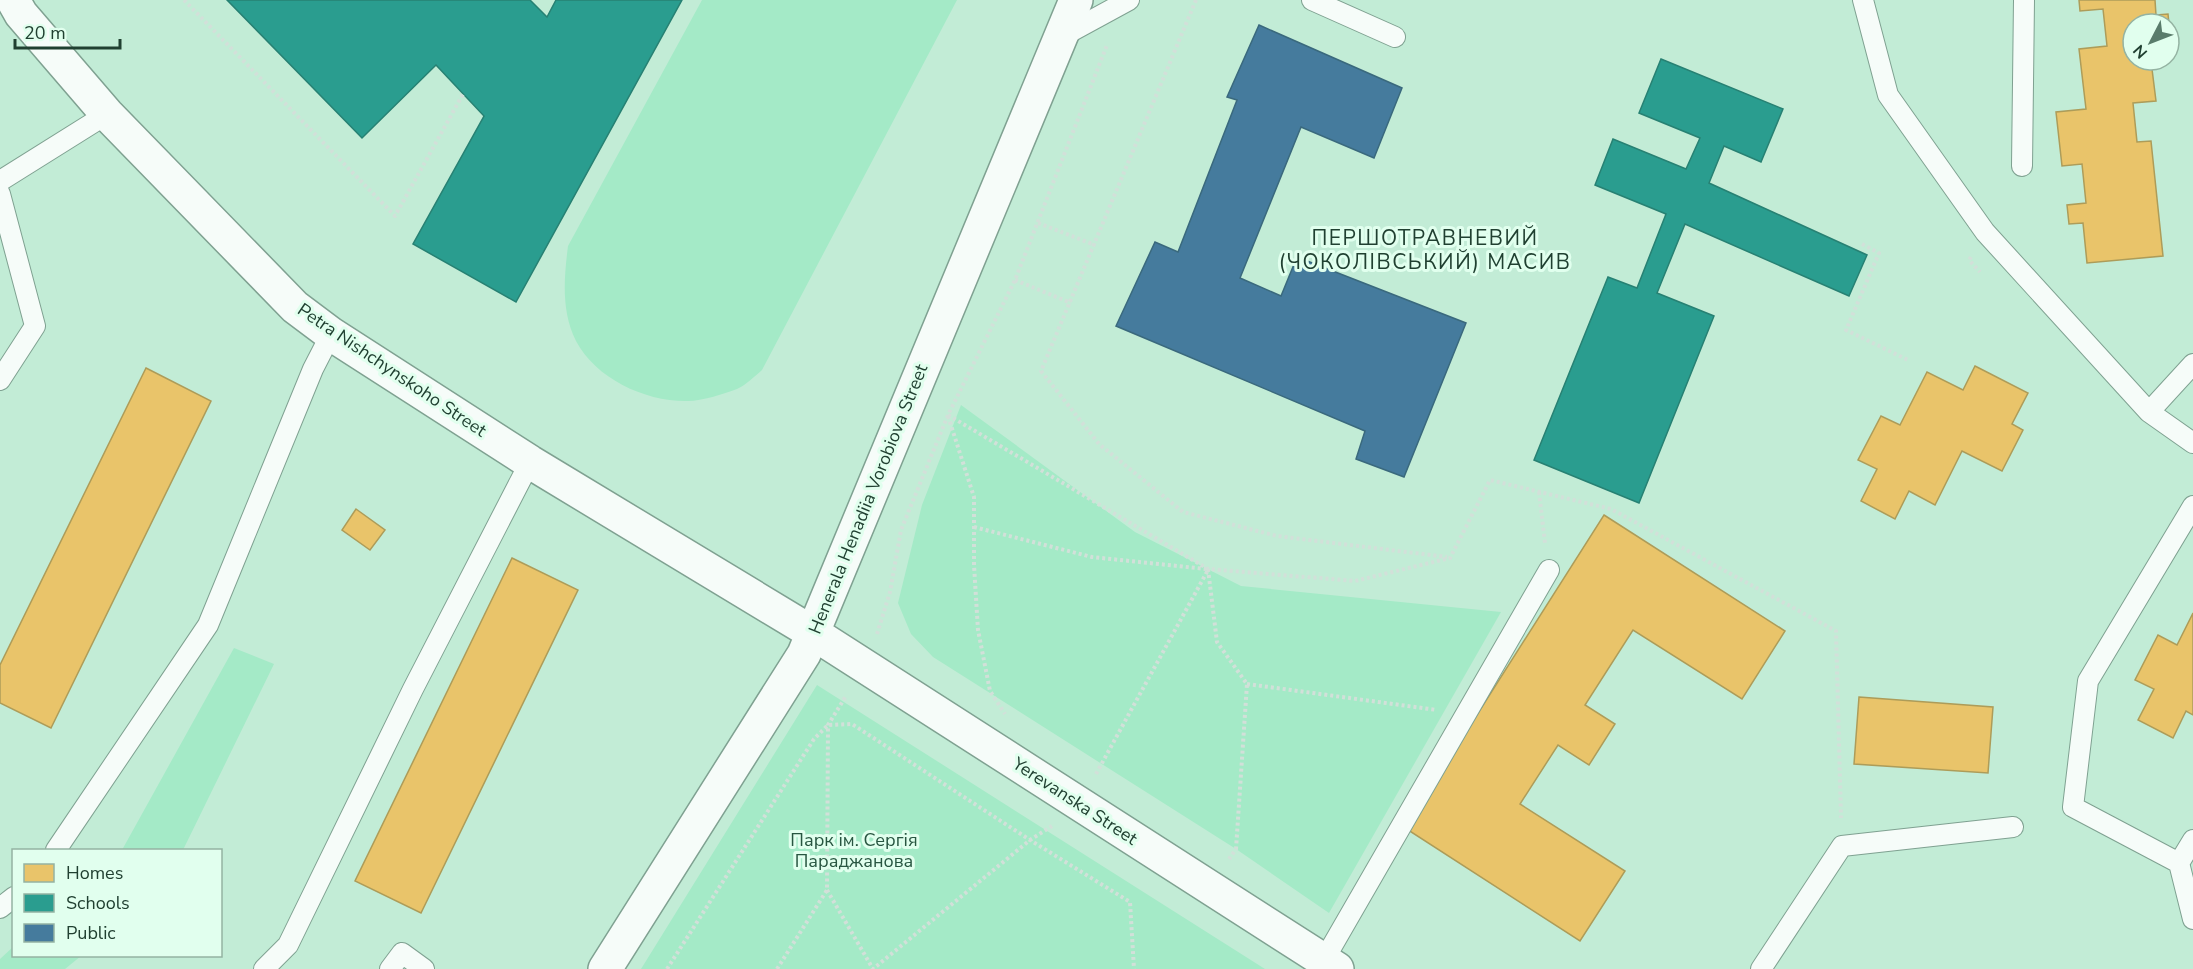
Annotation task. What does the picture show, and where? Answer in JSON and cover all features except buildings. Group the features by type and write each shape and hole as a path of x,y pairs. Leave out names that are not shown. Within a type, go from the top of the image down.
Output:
{"street":[{"name":"Petra Nishchynskoho Street","path":"13,0 21,14 107,114 296,307 331,334 530,462 813,633"},
{"name":"Henerala Henadiia Vorobiova Street","path":"605,969 799,664 1076,0"},
{"name":"Yerevanska Street","path":"813,633 1327,966"}],"lane":[{"path":"1312,0 1395,37"},
{"path":"1863,0 1888,95 1985,232 2150,412 2193,443"},
{"path":"2022,166 2024,0"},
{"path":"1059,38 1126,2"},
{"path":"0,181 107,114"},
{"path":"0,194 35,326 0,380"},
{"path":"57,849 208,625 313,369 331,334"},
{"path":"2150,412 2193,364"},
{"path":"264,969 288,945 418,678 530,462"},
{"path":"2179,863 2073,807 2088,681 2193,506"},
{"path":"1327,966 1548,570"},
{"path":"1761,969 1842,846 2013,827"},
{"path":"2193,840 2179,863 2193,920"},
{"path":"0,908 12,899"},
{"path":"390,969 402,952 424,969"}],"path":[{"path":"184,0 395,216 463,94"},
{"path":"1197,0 1041,371 1099,444 1183,512 1277,536 1450,558"},
{"path":"875,640 890,592 901,530 948,416 1016,280 1126,2"},
{"path":"1038,223 1095,245"},
{"path":"1862,244 1879,253 1846,330 1908,360"},
{"path":"1016,280 1071,303"},
{"path":"948,416 974,497 978,630 990,692 1008,719"},
{"path":"948,416 1208,569"},
{"path":"974,527 1092,557 1355,581 1450,558 1490,480 1611,510 1836,631 1842,846"},
{"path":"1539,492 1548,570"},
{"path":"1208,569 1217,642 1247,684 1236,849"},
{"path":"1093,778 1208,569"},
{"path":"1247,684 1468,713"},
{"path":"667,969 814,739 828,725 846,696"},
{"path":"828,725 852,724 1130,902 1134,969"},
{"path":"828,725 827,890 873,969"},
{"path":"866,969 873,969 1030,840"},
{"path":"777,969 827,890"}],"green space":[{"path":"702,0 957,0 762,370 744,385 725,393 694,401 672,400 624,386 596,367 585,355 576,341 568,318 565,270 568,246"},
{"path":"961,405 1135,532 1241,586 1501,612 1329,913 1236,849 933,657 911,634 898,603 922,505"},
{"path":"234,648 274,664 183,849 123,849"},
{"name":"Парк ім. Сергія Параджанова","path":"817,685 1265,969 641,969"},
{"path":"12,948 12,957 80,957 65,969 0,969 0,959"}],"district":[{"name":"ПЕРШОТРАВНЕВИЙ (ЧОКОЛІВСЬКИЙ) МАСИВ","path":"1425,250"}]}
